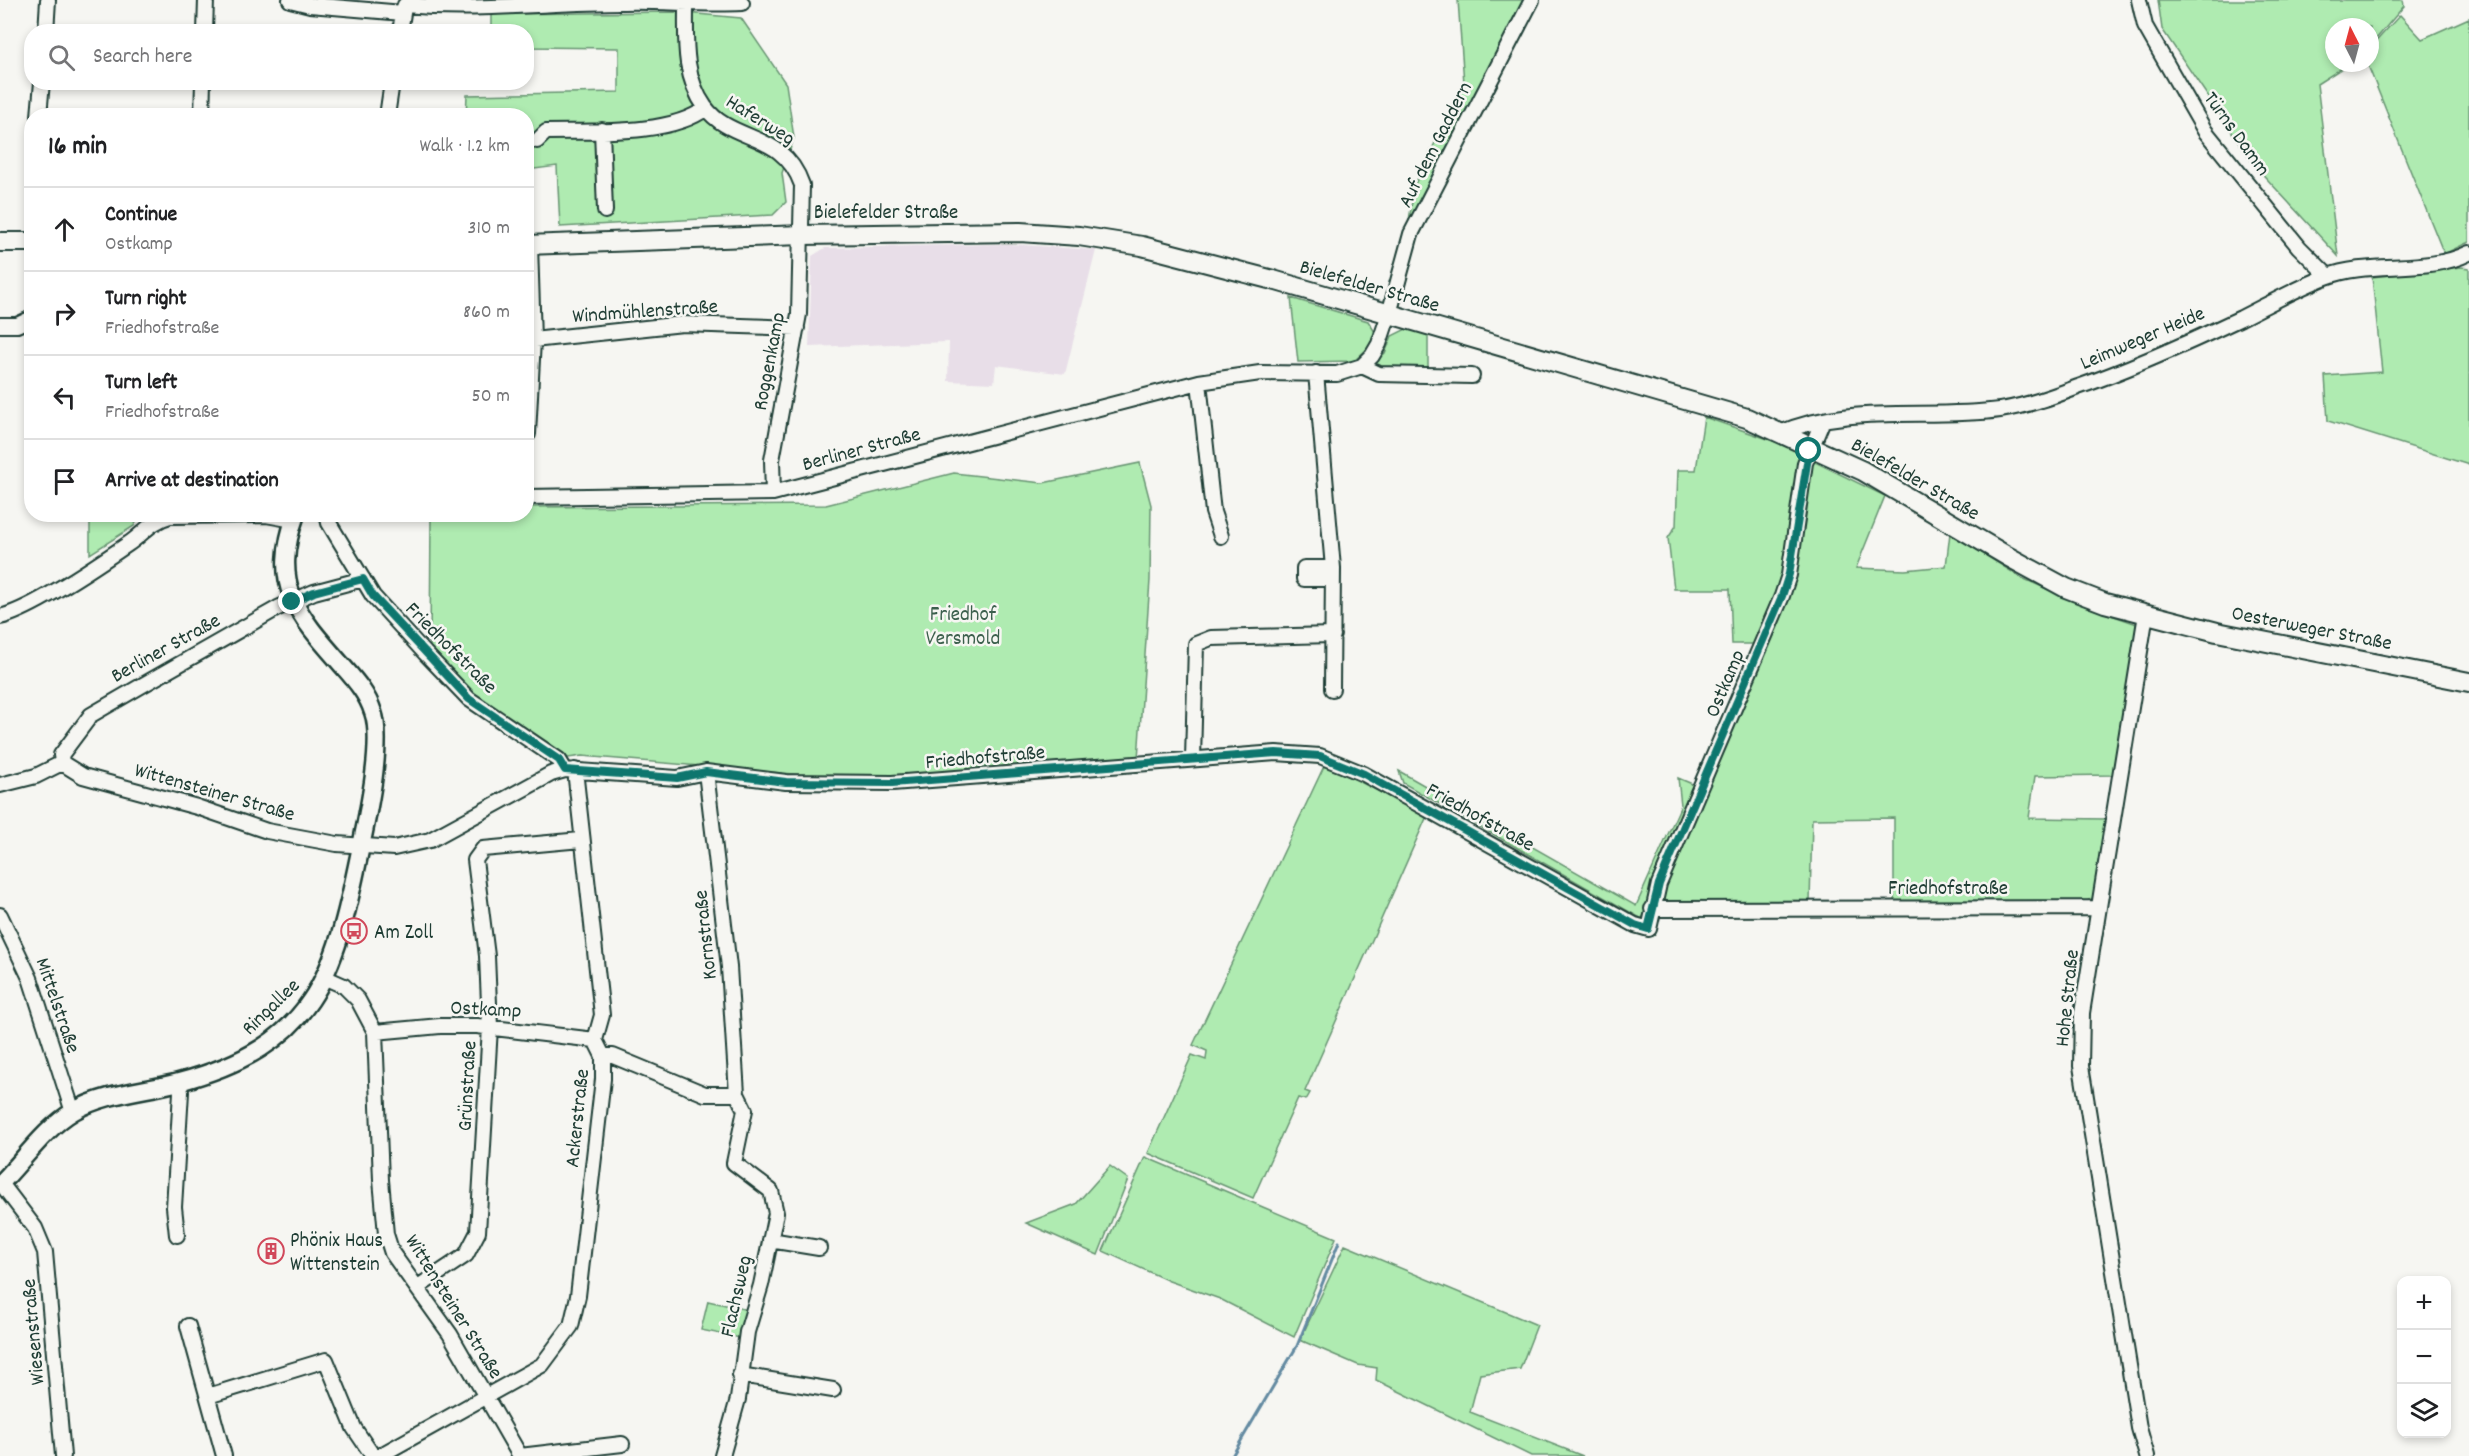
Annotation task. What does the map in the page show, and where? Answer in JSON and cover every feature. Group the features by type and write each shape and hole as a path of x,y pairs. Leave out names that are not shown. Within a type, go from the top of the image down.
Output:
{"main road":[{"name":"Bielefelder Straße","path":"534,245 802,235 1020,232 1079,236 1142,246 1273,280 1673,395 1780,432 1863,471 2066,588 2146,615"},
{"path":"0,242 24,242"},
{"name":"Oesterweger Straße","path":"2146,615 2217,632 2469,682"}],"street":[{"path":"46,24 48,0"},
{"path":"205,24 206,0"},
{"path":"290,0 310,5 440,8 625,2 686,5 742,3"},
{"name":"Auf dem Gaddern","path":"1389,314 1411,234 1532,0"},
{"name":"Türns Damm","path":"2139,0 2145,26 2205,131 2299,247 2328,276"},
{"name":"Haferweg","path":"686,5 687,63 692,81 706,108 740,131 786,155 798,171 802,184 802,235"},
{"path":"401,24 404,6"},
{"path":"40,108 41,90"},
{"path":"202,108 204,90"},
{"path":"388,108 392,90"},
{"path":"537,141 546,132 675,125 696,117 706,108"},
{"path":"602,130 605,211"},
{"name":"Roggenkamp","path":"773,494 772,460 797,328 802,235"},
{"name":"Leimweger Heide","path":"1780,432 1800,424 1860,414 1990,411 2034,403 2104,378 2227,324 2328,276 2418,265 2469,253"},
{"path":"1389,314 1379,344 1362,366 1379,374 1472,376"},
{"path":"0,325 17,325 24,322"},
{"name":"Windmühlenstraße","path":"534,340 683,324 797,328"},
{"name":"Berliner Straße","path":"534,497 773,494 1199,382 1251,374 1337,374 1362,366"},
{"path":"1316,373 1333,574 1332,689"},
{"path":"1199,382 1213,512 1221,536"},
{"path":"1812,446 1822,420"},
{"name":"Ostkamp","path":"1648,929 1659,884 1782,596 1789,574 1805,463 1812,446"},
{"path":"0,617 10,615 131,543 144,522"},
{"path":"294,522 286,561 292,602 310,630 361,687 374,713 377,742 361,846 394,848 430,840 551,774 570,770"},
{"name":"Friedhofstraße","path":"329,522 373,596 469,699 559,760 570,770 677,778 706,772 786,782 892,783 1193,759 1290,753 1320,756 1344,765 1635,925 1648,929"},
{"path":"292,602 324,589 363,579"},
{"name":"Berliner Straße","path":"62,763 61,755 91,715 292,602"},
{"name":"Hohe Straße","path":"2146,615 2082,1013 2081,1066 2139,1428 2147,1456"},
{"path":"1193,759 1196,644 1211,638 1332,635"},
{"path":"0,785 36,776 62,763"},
{"name":"Wittensteiner Straße","path":"62,763 83,776 197,807 267,831 361,846"},
{"name":"Ackerstraße","path":"379,1456 542,1365 571,1326 578,1296 603,1079 603,1056 595,1040 602,1015 581,840 570,770"},
{"name":"Kornstraße","path":"706,772 729,967 737,1094"},
{"name":"Grünstraße","path":"417,1287 466,1255 478,1232 490,1027 487,956 475,860 483,849 581,840"},
{"name":"Ringallee","path":"0,1183 56,1125 73,1112 96,1101 178,1082 240,1061 262,1049 310,1005 326,978 348,904 361,846"},
{"name":"Friedhofstraße","path":"1652,909 2099,908"},
{"name":"Mittelstraße","path":"0,915 30,978 73,1112"},
{"name":"Wittensteiner Straße","path":"326,978 344,986 358,1000 375,1032 381,1180 386,1234 392,1253 450,1334 520,1456 622,1444"},
{"name":"Ostkamp","path":"375,1032 440,1026 490,1027 595,1040"},
{"path":"603,1056 613,1056 705,1094 737,1094"},
{"path":"177,1235 174,1207 181,1092 178,1082"},
{"name":"Flachsweg","path":"722,1456 738,1399 747,1332 761,1285 777,1213 771,1191 734,1163 745,1110 737,1094"},
{"name":"Wiesenstraße","path":"0,1183 35,1228 45,1252 63,1456"},
{"path":"770,1240 819,1248"},
{"path":"188,1326 224,1456"},
{"path":"208,1396 326,1360 354,1428 373,1456"},
{"path":"740,1375 833,1390"}],"shaded area":[{"path":"1008,244 1096,250 1065,374 996,365 994,383 948,381 949,342 809,347 812,256 825,248"}],"green space":[{"path":"1458,0 1526,0 1408,226 1415,184 1464,83"},
{"path":"2158,0 2403,0 2404,6 2379,35 2379,18 2325,18 2325,72 2336,72 2317,84 2338,256 2255,166 2162,29"},
{"path":"675,12 741,18 786,84 794,138 782,173 786,202 773,215 560,227 557,166 534,169 534,108 466,108 467,95 619,92 619,48 534,47 534,24 491,24 491,14"},
{"path":"2400,15 2422,39 2469,18 2469,242 2444,254 2371,72 2379,72 2379,38"},
{"path":"2469,268 2469,465 2328,421 2325,376 2382,372 2372,277"},
{"path":"1291,298 1368,321 1375,332 1369,347 1354,361 1298,362"},
{"path":"1406,329 1428,333 1428,370 1381,369 1376,361 1385,353 1392,336"},
{"path":"1704,417 1794,448 1801,455 1785,570 1759,644 1732,644 1730,589 1674,589 1668,538 1676,526 1678,470 1696,470"},
{"path":"1811,460 1885,496 1856,568 1905,570 1946,566 1950,533 2022,578 2088,607 2137,624 2113,775 2035,776 2029,818 2107,819 2093,898 2083,903 1894,904 1894,818 1812,819 1810,903 1666,904 1661,894 1782,616 1795,571"},
{"name":"Friedhof Versmold","path":"1140,463 1151,505 1150,580 1138,759 956,775 842,778 582,756 568,758 484,704 430,653 431,522 534,522 534,507 826,505 954,473 1043,483"},
{"path":"90,522 136,522 134,526 90,554"},
{"path":"1325,764 1427,816 1305,1091 1310,1093 1306,1100 1298,1098 1253,1198 1148,1153 1192,1055 1206,1060 1207,1051 1193,1045"},
{"path":"1399,771 1636,906 1681,805 1678,778 1697,786 1642,919 1403,783"},
{"path":"1145,1157 1336,1238 1294,1337 1220,1299 1169,1281 1103,1251"},
{"path":"1110,1166 1128,1179 1098,1255 1026,1223 1076,1204"},
{"path":"1345,1245 1537,1325 1520,1369 1480,1374 1470,1412 1583,1456 1531,1456 1376,1380 1377,1368 1358,1365 1300,1340"},
{"path":"708,1301 748,1310 740,1338 701,1330"}],"waterway":[{"path":"1232,1456 1297,1346 1339,1242"}],"place":[{"name":"Am Zoll","path":"354,931"},
{"name":"Phönix Haus Wittenstein","path":"271,1251"}],"route":[{"path":"292,602 314,592 363,579 373,596 469,699 559,760 565,766 565,770 677,778 706,772 786,782 809,780 892,783 992,777 1245,754 1290,753 1320,756 1364,774 1635,925 1648,929 1659,884 1782,596 1789,574 1805,463 1809,451"}]}
